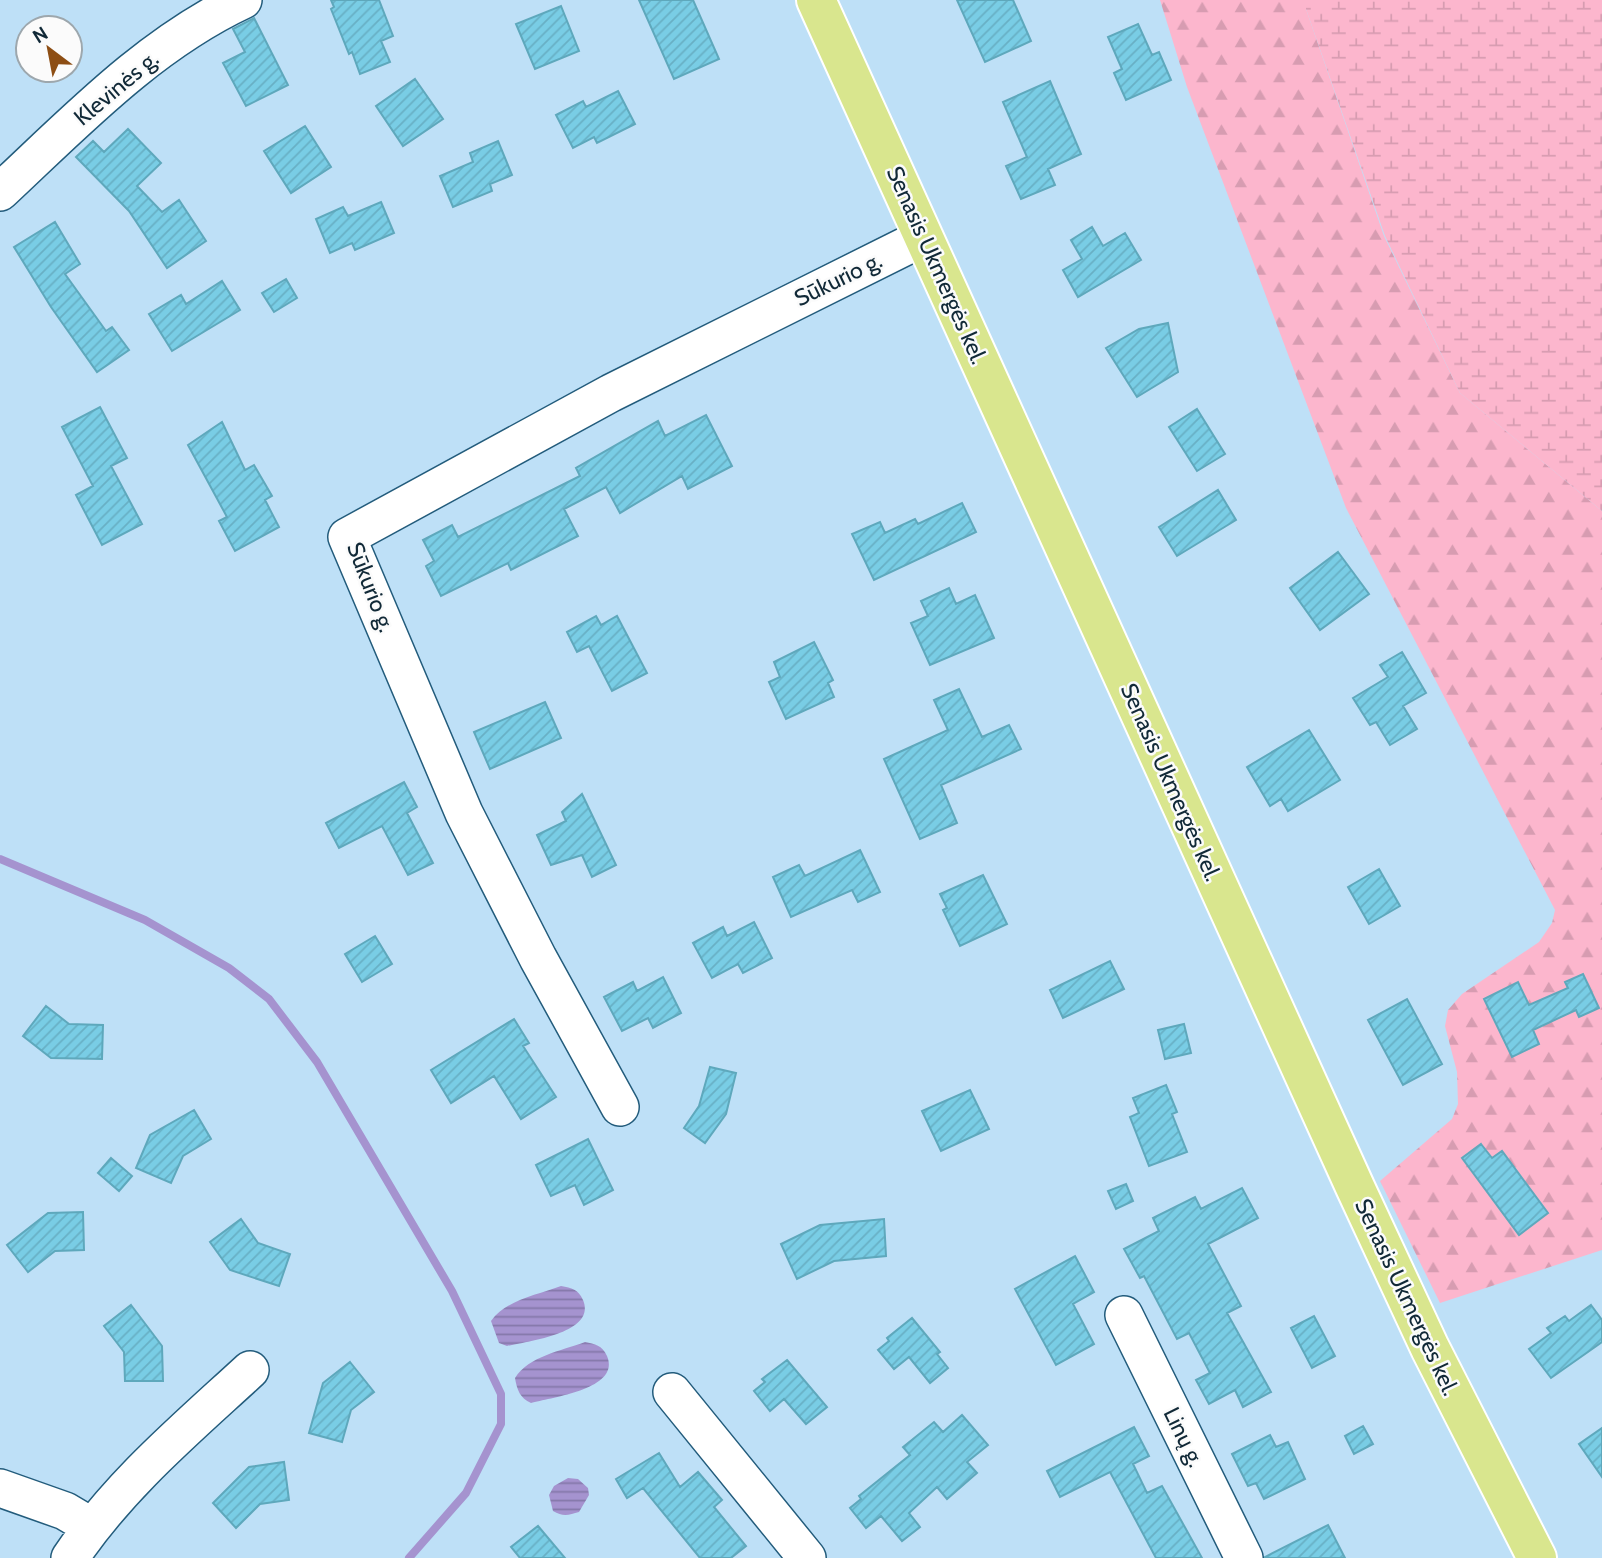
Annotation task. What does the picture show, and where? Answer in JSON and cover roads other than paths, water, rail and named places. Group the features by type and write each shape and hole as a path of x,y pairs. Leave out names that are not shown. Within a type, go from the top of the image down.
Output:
{"main road":[{"name":"Senasis Ukmergės kel.","path":"816,0 1355,1187 1430,1348 1537,1558"}],"street":[{"name":"Klevinės g.","path":"0,192 152,55 243,0"},
{"name":"Sūkurio g.","path":"620,1107 538,958 464,813 347,537 635,381 924,237"},
{"name":"Linų g.","path":"1124,1315 1244,1558"},
{"path":"70,1558 92,1527 145,1467 250,1370"},
{"path":"672,1392 807,1558"},
{"path":"0,1488 65,1511 92,1527"}],"waterway":[{"path":"0,859 145,920 229,968 269,999 317,1062 452,1291 501,1394 501,1424 466,1493 409,1558"}]}
